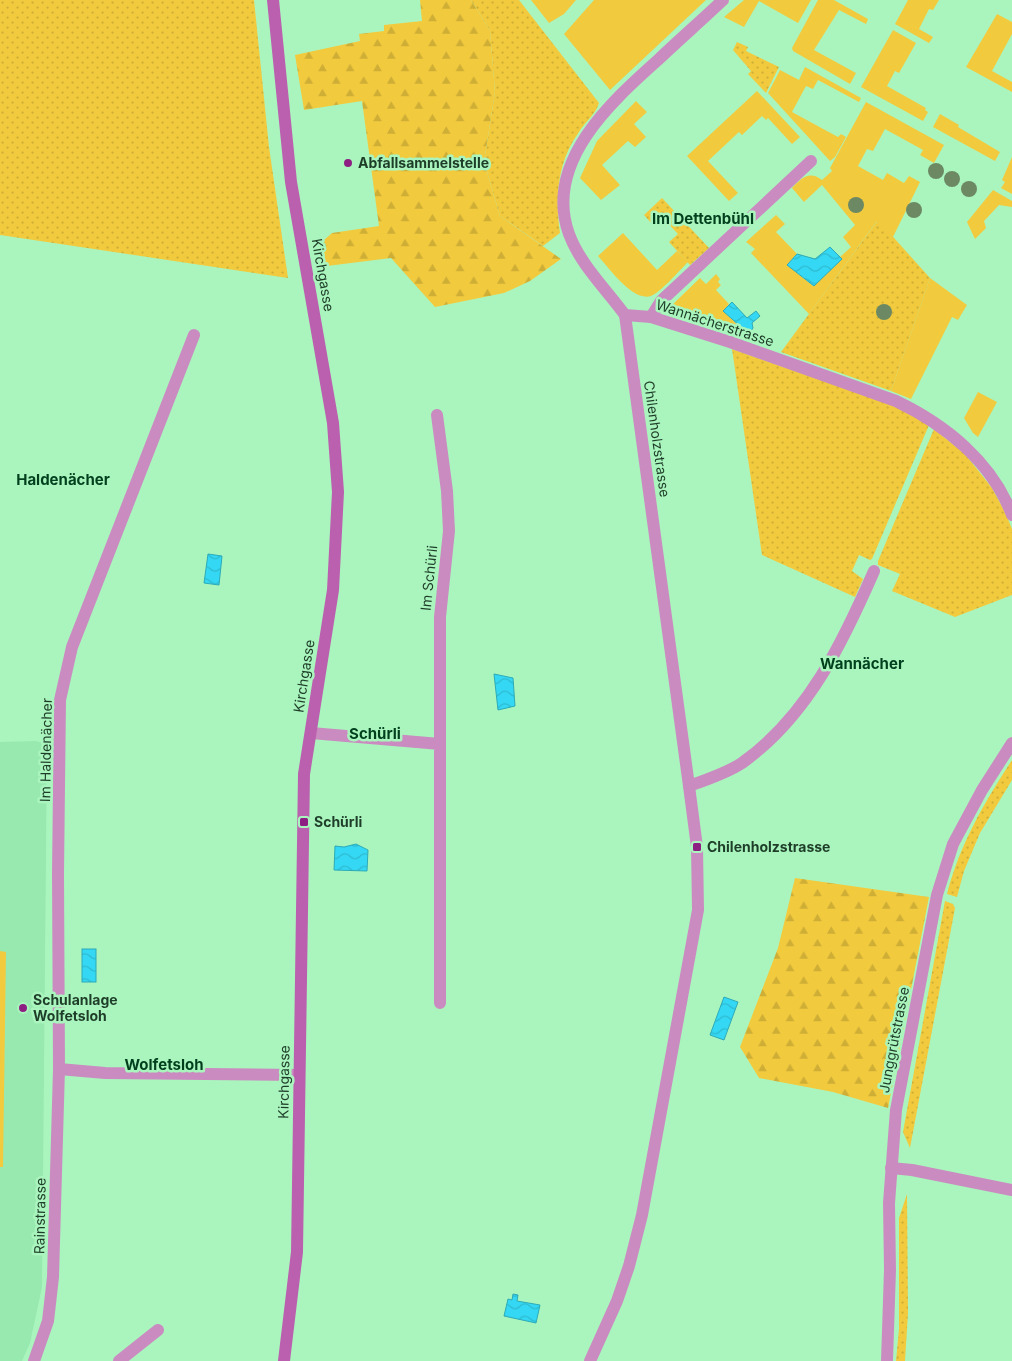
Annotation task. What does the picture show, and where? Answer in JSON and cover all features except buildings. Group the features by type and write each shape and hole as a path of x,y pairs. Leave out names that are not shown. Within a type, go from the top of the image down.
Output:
{"street":[{"name":"Kirchgasse","path":"273,0 291,182 334,423 338,492 333,590 310,733 304,791 298,1075 297,1252 284,1361"},
{"path":"625,315 587,265 569,232 564,210 567,177 582,142 608,108 723,0"},
{"path":"651,317 661,301 811,161"},
{"name":"Wannächerstrasse","path":"625,315 651,317 800,367 896,402 920,413 948,431 974,456 995,483 1012,515"},
{"name":"Chilenholzstrasse","path":"590,1361 617,1301 629,1266 642,1215 698,910 697,847 690,786 625,315"},
{"name":"Im Haldenächer","path":"59,1069 58,874 60,700 72,647 194,335"},
{"name":"Im Schürli","path":"437,415 447,491 449,531 440,617 440,1003"},
{"path":"690,786 741,764 771,738 797,711 826,670 849,629 874,571"},
{"path":"310,733 440,744"},
{"name":"Junggrütstrasse","path":"887,1361 891,1168 896,1110 937,895 953,844 982,790 1012,743"},
{"path":"59,1069 105,1074 298,1075"},
{"name":"Rainstrasse","path":"34,1361 48,1321 54,1277 59,1069"},
{"path":"891,1168 912,1170 1012,1190"},
{"path":"118,1361 158,1330"}],"shaded area":[{"name":"Schulanlage Wolfetsloh","path":"36,741 47,744 42,1287 30,1343 22,1361 0,1361 0,742"}],"green space":[{"path":"0,0 254,0 269,147 288,278 0,235"},
{"path":"420,0 471,0 490,31 495,92 484,162 500,216 561,259 530,281 504,293 435,307 391,258 319,267 315,248 332,233 379,226 362,101 304,110 295,55 360,41 359,34 384,31 384,25 422,21"},
{"path":"471,0 519,0 599,103 581,128 566,156 559,181 558,220 560,233 543,246 500,216 484,162 495,92 490,31"},
{"path":"531,0 576,0 564,14 549,23"},
{"path":"594,0 706,0 610,90 564,34"},
{"path":"744,0 811,0 798,23 759,1 744,27 724,17"},
{"path":"818,0 834,0 868,19 866,24 839,10 814,50 856,73 850,84 793,51 792,48"},
{"path":"908,0 939,0 933,10 929,9 919,29 933,37 929,43 895,24"},
{"path":"997,14 1012,22 1012,34 992,71 1012,82 1012,92 966,67"},
{"path":"893,30 916,43 899,73 895,71 887,86 926,108 925,110 928,112 923,121 861,87"},
{"path":"737,42 748,47 746,51 779,67 766,93 748,74 751,71 733,50"},
{"path":"805,67 861,98 859,102 818,80 813,89 806,86 792,112 838,137 841,134 846,137 835,157 830,161 768,93 780,70 799,80"},
{"path":"757,91 800,137 792,144 768,118 766,120 762,116 742,135 739,132 708,161 738,193 729,201 687,156"},
{"path":"636,101 647,112 634,124 646,137 635,147 628,141 602,165 620,185 601,200 580,178 597,141"},
{"path":"866,102 944,145 934,163 920,155 923,150 885,129 873,151 867,149 858,166 883,180 887,173 904,183 909,176 920,182 893,237 877,221 809,314 751,253 755,249 746,242 776,215 785,224 776,232 797,254 787,265 813,286 841,260 840,257 851,247 843,237 855,225 822,185 804,202 792,188 806,177 813,176 822,180 832,171 830,168"},
{"path":"940,114 1000,152 995,161 933,127"},
{"path":"1012,157 1012,194 1001,188 1005,182 1002,180"},
{"path":"993,190 1012,201 1012,207 999,205 984,221 986,228 975,239 967,222"},
{"path":"662,198 709,248 690,265 669,242 678,234 662,217 653,225 644,215"},
{"path":"878,220 930,278 891,391 781,352"},
{"path":"623,233 657,270 677,251 688,262 655,294 644,296 637,294 622,283 598,256"},
{"path":"716,274 720,279 718,282 721,285 716,290 729,304 723,311 747,334 694,318 682,318 671,306 700,278 706,284"},
{"path":"930,278 967,305 958,320 952,317 911,399 891,391"},
{"path":"732,349 898,407 929,425 872,559 870,560 859,555 852,571 863,579 855,597 762,555"},
{"path":"978,392 997,402 978,437 973,433 964,418"},
{"path":"934,429 965,454 992,488 1012,529 1012,595 955,617 892,591 900,574 878,565 878,561"},
{"path":"1012,760 1012,780 980,833 964,871 957,897 947,894 952,876 974,824"},
{"path":"795,878 929,897 888,1108 833,1092 759,1078 740,1047 778,948"},
{"path":"945,901 953,904 955,908 910,1148 903,1132"},
{"path":"0,951 6,952 3,1167 0,1167"},
{"path":"907,1194 908,1313 905,1361 896,1361 899,1329 899,1218"}],"water":[{"path":"830,247 842,259 814,286 787,265 797,254 815,259"},
{"path":"732,302 747,318 756,311 760,316 752,323 753,328 749,334 723,311"},
{"path":"208,554 222,556 219,585 204,583"},
{"path":"494,674 513,678 515,706 498,710"},
{"path":"356,844 368,850 367,871 334,870 335,846 344,847"},
{"path":"82,949 96,949 96,982 82,982"},
{"path":"724,997 738,1002 724,1040 710,1035"},
{"path":"513,1294 518,1295 517,1301 540,1305 536,1323 504,1316 508,1299 512,1300"}],"place":[{"name":"Abfallsammelstelle","path":"348,163"},
{"name":"Schürli","path":"304,822"},
{"name":"Chilenholzstrasse","path":"697,847"},
{"name":"Schulanlage Wolfetsloh","path":"23,1008"}],"district":[{"name":"Im Dettenbühl","path":"703,219"},
{"name":"Haldenächer","path":"63,480"},
{"name":"Wannächer","path":"862,664"},
{"name":"Schürli","path":"375,734"},
{"name":"Wolfetsloh","path":"164,1065"}]}
